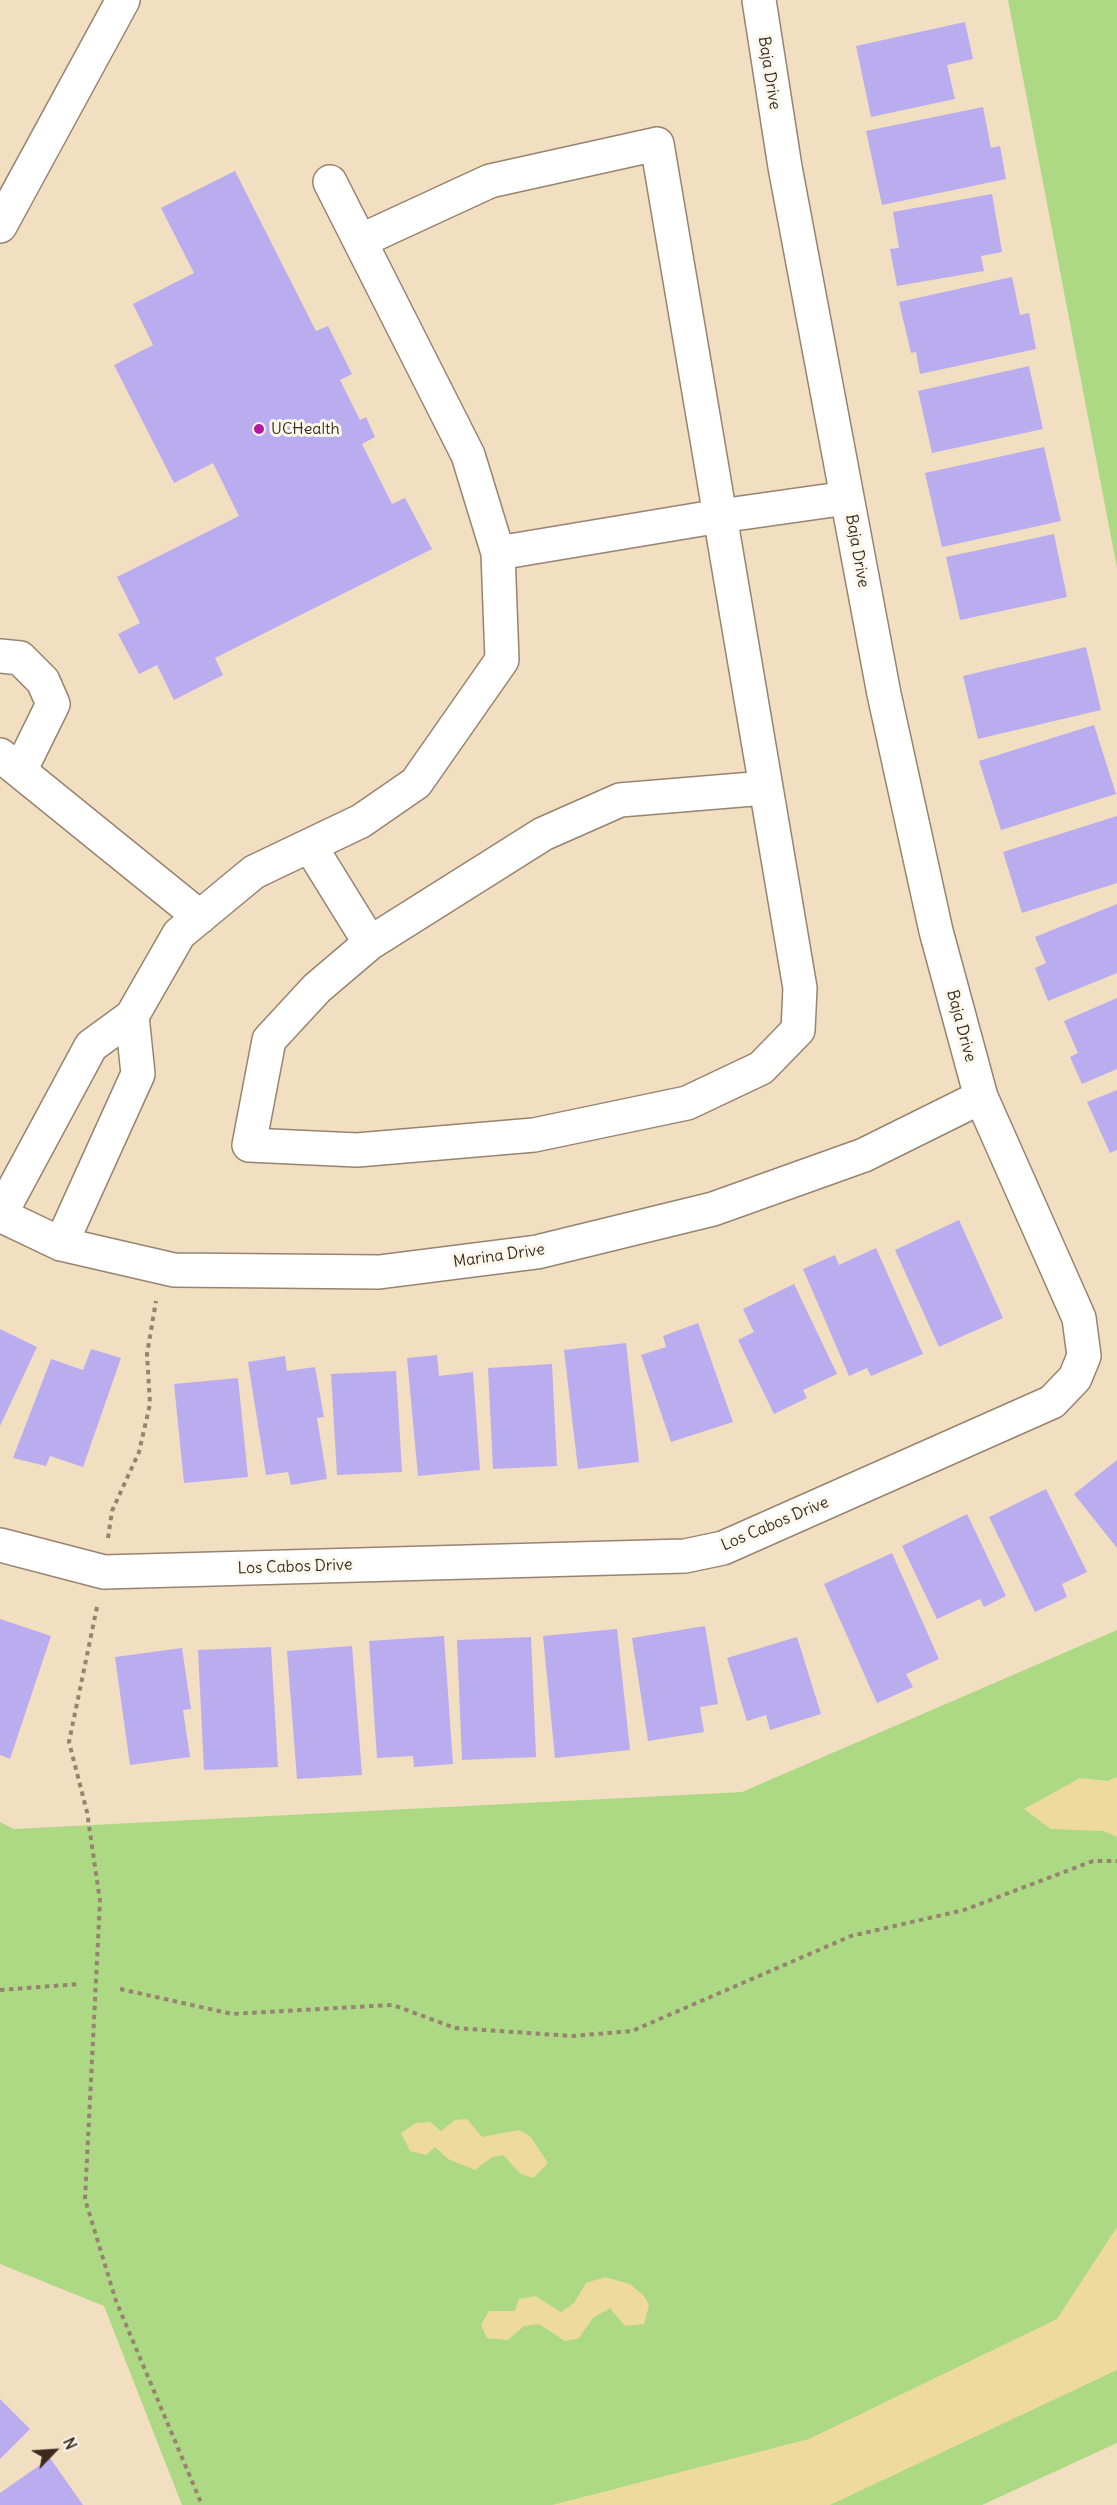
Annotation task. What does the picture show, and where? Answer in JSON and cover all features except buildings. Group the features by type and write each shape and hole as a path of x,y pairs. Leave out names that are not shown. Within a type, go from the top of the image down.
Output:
{"street":[{"path":"0,226 123,0"},
{"name":"Baja Drive","path":"759,0 785,167 884,694 931,909 981,1097"},
{"path":"360,241 490,181 657,144 800,988 798,1030 760,1068 687,1103 534,1135 357,1150 249,1145 269,1040 317,988 370,943 543,834 620,800 765,788"},
{"path":"0,1215 91,1046 132,1016 179,934 254,872 361,821 416,783 502,660 498,553 468,455 330,182"},
{"path":"498,553 720,516 848,498"},
{"path":"0,656 20,658 43,681 54,704 10,763 200,917"},
{"path":"310,846 370,943"},
{"path":"61,1244 138,1074 132,1016"},
{"name":"Marina Drive","path":"0,1215 61,1244 174,1270 379,1272 537,1252 712,1209 864,1155 981,1097"},
{"name":"Los Cabos Drive","path":"0,1545 104,1572 685,1557 723,1548 1052,1402 1075,1378 1084,1356 1079,1318 981,1097"}],"path":[{"path":"174,1270 157,1293 147,1354 150,1404 139,1452 112,1511 104,1572 69,1742 87,1812 100,1901 85,2199 116,2301 202,2505"},
{"path":"120,1989 232,2014 393,2005 455,2028 572,2036 632,2031 850,1936 964,1910 1093,1861 1117,1861"},
{"path":"0,1990 79,1984"}],"green space":[{"path":"1008,0 1117,0 1117,568"},
{"path":"1117,1630 1117,2443 982,2505 182,2505 104,2306 0,2264 0,1822 14,1829 742,1792"}],"sand":[{"path":"1117,1777 1117,1837 1104,1831 1051,1829 1024,1809 1080,1778 1107,1781"},
{"path":"467,2119 482,2137 519,2130 530,2136 548,2163 533,2178 521,2174 503,2155 492,2157 475,2170 448,2159 435,2147 426,2155 410,2151 401,2133 416,2123 430,2122 441,2131 455,2120"},
{"path":"1117,2227 1117,2370 830,2505 552,2505 809,2439 1057,2319"},
{"path":"605,2277 630,2284 644,2296 649,2305 644,2324 625,2326 610,2308 593,2318 579,2338 565,2341 539,2324 524,2326 508,2340 487,2338 481,2325 489,2311 515,2311 519,2299 535,2296 561,2312 574,2303 586,2283"}],"place":[{"name":"UCHealth","path":"259,429"}]}
